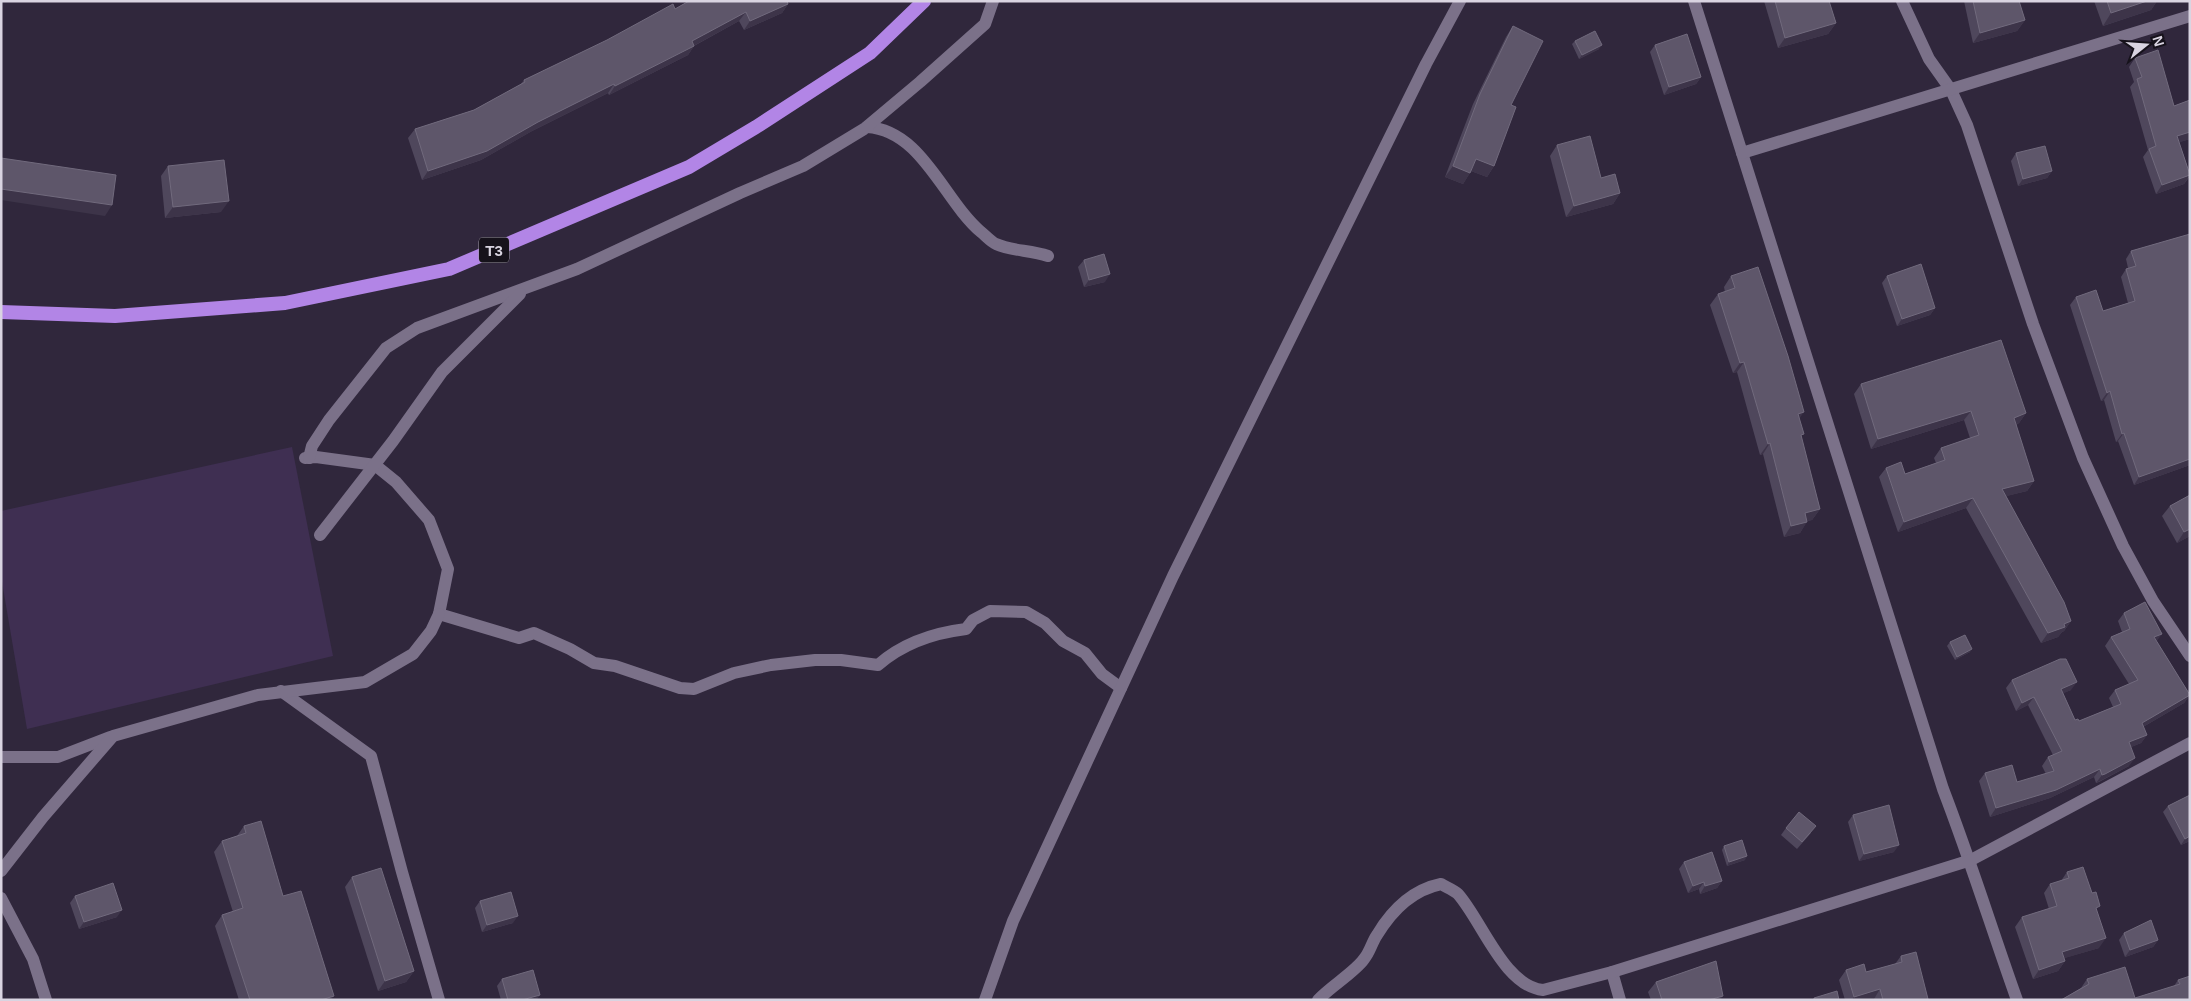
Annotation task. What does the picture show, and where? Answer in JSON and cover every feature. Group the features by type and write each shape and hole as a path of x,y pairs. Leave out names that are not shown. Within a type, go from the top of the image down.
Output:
{"highway":[{"name":"T3","path":"1,312 115,316 285,303 450,269 689,167 756,127 870,53 924,1"}],"street":[{"path":"1,757 58,757 113,736 258,695 365,682 413,654 431,631 439,614 448,569 429,520 396,482 375,465 307,458 312,446 329,420 386,348 417,328 577,269 740,193 803,166 867,127 985,24 993,1"},
{"path":"985,1000 1013,921 1191,540 1426,64 1460,1"},
{"path":"1694,1 1943,789 1971,860 1985,909 2017,1000"},
{"path":"1902,1 1929,59 1950,90 1967,125 2033,324 2083,458 2123,546 2153,601 2190,656"},
{"path":"1742,153 2190,16"},
{"path":"867,127 877,127 892,134 911,148 945,187 958,209 995,244 1048,256"},
{"path":"320,536 375,465 442,372 524,290"},
{"path":"439,614 519,638 534,633 594,663 615,666 680,688 694,690 734,673 770,665 815,660 841,660 878,665 902,647 928,636 966,629 973,620 990,611 1026,612 1046,623 1063,640 1085,653 1102,674 1121,688"},
{"path":"280,691 372,756 402,872 439,1000"},
{"path":"1,871 113,736"},
{"path":"1318,1000 1330,987 1364,960 1377,934 1404,902 1426,887 1441,884 1457,893 1500,957 1523,984 1532,989 1543,990 1612,972 1971,860 2190,743"},
{"path":"1,898 33,959 46,1000"},
{"path":"1612,972 1620,1000"}],"shaded area":[{"path":"292,447 333,656 27,729 1,576 1,511"}],"building":[{"path":"689,1 787,1 788,4 750,21 746,12 692,41 694,46 538,122 487,151 428,171 415,129 474,110 525,82 524,80 607,40 673,4 675,9"},
{"path":"1775,1 1829,1 1836,23 1785,38"},
{"path":"1973,1 2019,1 2025,20 1980,33"},
{"path":"2107,1 2147,1 2111,13"},
{"path":"1513,26 1543,41 1511,105 1516,107 1494,166 1476,159 1470,173 1453,166 1480,94"},
{"path":"1595,31 1602,45 1582,55 1575,41"},
{"path":"1687,34 1701,77 1669,87 1655,45"},
{"path":"2158,50 2174,106 2190,100 2190,132 2177,136 2190,175 2162,185 2149,149 2156,146 2137,79 2142,77 2135,58"},
{"path":"1590,136 1601,178 1615,174 1620,193 1574,206 1557,145"},
{"path":"2045,146 2052,171 2023,179 2016,153"},
{"path":"1,158 116,175 112,205 1,189"},
{"path":"224,160 229,201 173,207 168,166"},
{"path":"2190,234 2190,459 2139,477 2124,433 2122,434 2110,391 2107,393 2076,297 2096,290 2103,311 2135,301 2126,269 2136,266 2131,251"},
{"path":"1104,254 1110,274 1089,280 1084,260"},
{"path":"1921,264 1935,308 1902,319 1887,276"},
{"path":"1758,267 1788,356 1804,412 1798,414 1804,434 1801,435 1820,509 1805,513 1807,522 1791,526 1770,443 1768,444 1744,362 1740,363 1718,294 1735,288 1731,276"},
{"path":"2001,340 2026,413 2014,418 2034,481 2002,489 2064,602 2071,621 2064,624 2065,627 2048,633 1973,498 1904,522 1886,468 1901,462 1905,474 1945,460 1941,448 1979,435 1971,411 1878,439 1861,384"},
{"path":"2190,495 2190,529 2184,532 2170,506"},
{"path":"2145,602 2162,634 2154,637 2190,695 2142,723 2147,735 2129,742 2135,758 2105,774 2102,775 2100,769 2056,790 1996,808 1985,773 2012,765 2017,782 2054,771 2048,757 2062,751 2034,697 2022,703 2012,680 2060,659 2066,659 2077,682 2061,689 2075,720 2078,719 2079,721 2121,704 2115,690 2138,680 2111,637 2130,629 2124,613"},
{"path":"1965,635 1972,649 1957,657 1950,642"},
{"path":"2190,795 2190,836 2185,839 2168,806"},
{"path":"1889,805 1899,845 1864,854 1853,815"},
{"path":"1799,812 1816,826 1802,842 1786,828"},
{"path":"261,821 283,896 301,891 334,996 321,1000 250,1000 222,915 243,908 222,841 246,833 244,826"},
{"path":"1742,840 1747,856 1729,862 1724,846"},
{"path":"1712,852 1722,881 1705,886 1704,882 1693,886 1684,862"},
{"path":"2083,867 2092,893 2096,892 2100,906 2096,908 2106,938 2062,952 2065,961 2039,970 2022,917 2057,906 2050,884 2069,878 2067,872"},
{"path":"381,868 414,971 385,981 352,877"},
{"path":"113,883 122,910 84,922 75,896"},
{"path":"511,892 518,916 487,925 480,901"},
{"path":"2151,920 2158,940 2130,950 2124,933"},
{"path":"1916,952 1928,999 1883,1000 1880,989 1854,997 1846,970 1864,964 1866,972 1902,962 1901,956"},
{"path":"1716,961 1723,996 1709,1000 1662,1000 1656,982"},
{"path":"2125,967 2135,998 2180,984 2178,980 2190,976 2190,1000 2061,1000 2089,984 2087,979"},
{"path":"533,970 540,995 522,1000 508,1000 502,979"},
{"path":"1837,991 1839,1000 1814,1000 1814,998"}]}
